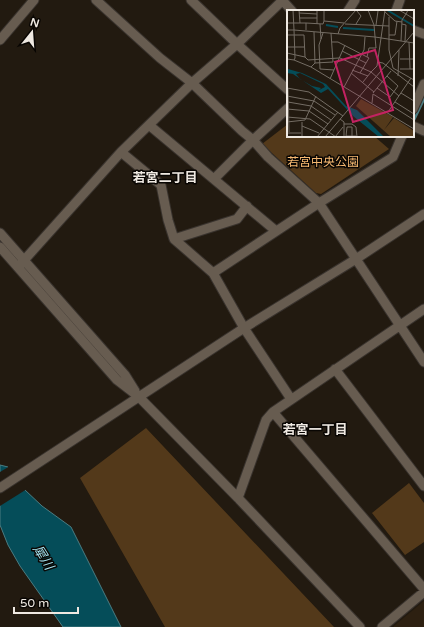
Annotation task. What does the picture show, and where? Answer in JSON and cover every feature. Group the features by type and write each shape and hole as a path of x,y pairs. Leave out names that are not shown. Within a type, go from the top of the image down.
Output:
{"street":[{"path":"0,40 34,0"},
{"path":"96,0 160,58 192,84 253,140 268,157 318,202 424,362"},
{"path":"191,0 287,89"},
{"path":"21,263 122,152 192,84 237,44 282,0 291,10"},
{"path":"349,10 355,0"},
{"path":"396,10 400,0"},
{"path":"414,30 424,34"},
{"path":"414,108 424,84"},
{"path":"214,179 287,109"},
{"path":"149,126 276,231"},
{"path":"414,126 424,131"},
{"path":"213,273 318,202 393,157 402,137"},
{"path":"122,152 161,185 174,239 213,273 244,328 291,399"},
{"path":"174,239 237,219 247,206"},
{"path":"0,488 244,328 356,259 424,214"},
{"path":"0,233 21,263 116,380 139,397 238,498 360,627"},
{"path":"0,246 21,263"},
{"path":"238,498 266,420 273,412 424,309"},
{"path":"335,369 424,486"},
{"path":"273,412 424,590 382,627"}],"shaded area":[{"path":"424,601 424,627 394,627 394,626"}],"green space":[{"name":"若宮中央公園","path":"287,125 287,137 375,137 389,149 321,194 316,193 262,144"},
{"path":"146,428 334,627 165,627 80,478"},
{"path":"409,483 424,503 424,542 405,555 372,513"}],"water":[{"name":"犀川","path":"0,465 8,467 25,490 42,506 71,527 121,627 63,627 20,566 8,545 0,525"}],"pier":[{"path":"10,466 27,489 0,506 0,472"}],"waterway":[{"path":"414,120 424,99"}],"district":[{"name":"若宮二丁目","path":"165,177"},
{"name":"若宮一丁目","path":"315,429"}]}
